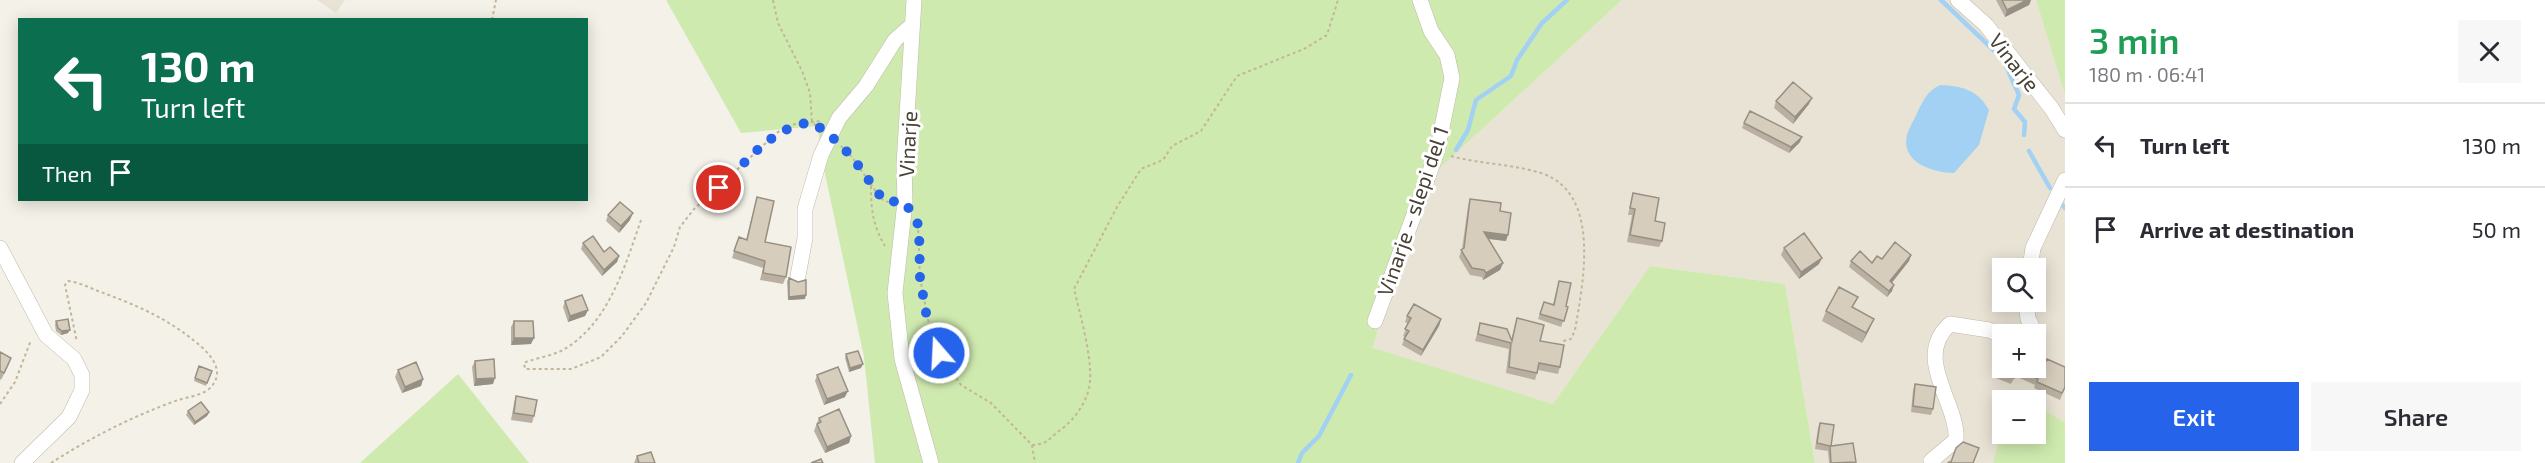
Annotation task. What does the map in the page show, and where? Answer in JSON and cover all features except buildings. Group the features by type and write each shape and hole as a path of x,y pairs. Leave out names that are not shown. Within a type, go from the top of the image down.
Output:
{"street":[{"name":"Vinarje","path":"914,0 904,165 905,202 895,292 902,359 932,463"},
{"name":"Vinarje - slepi del 1","path":"1375,321 1437,152 1452,78 1446,55 1431,31 1420,0"},
{"name":"Vinarje","path":"1958,0 1986,24 2065,130"},
{"path":"798,276 805,238 805,210 812,181 830,135 839,118 866,86 895,40 912,25"},
{"path":"2032,258 2033,248 2065,180"},
{"path":"0,248 46,335 74,359 82,375 82,390 78,401 56,432 22,463"},
{"path":"1931,461 1956,440 1954,423 1941,390 1938,371 1936,347 1940,333 1950,324 1992,331"}],"path":[{"path":"492,18 496,0"},
{"path":"773,0 778,23 802,71 810,93 812,122"},
{"path":"1032,445 1045,444 1068,425 1086,397 1090,381 1083,326 1074,289 1117,207 1141,169 1163,160 1172,146 1201,131 1237,76 1304,49 1327,35 1338,0"},
{"path":"641,220 619,284 591,325 561,351 524,363 525,369 571,369 601,357 622,336 646,303 674,247 680,227 694,209 778,132 795,124 839,118"},
{"path":"812,122 830,135 852,157 884,201 905,202 919,226 920,278 928,324 939,353 961,385 991,403 1032,445 1035,463"},
{"path":"1437,152 1461,159 1540,173 1556,180 1572,196 1582,231 1584,266 1575,330 1571,339 1563,341"},
{"path":"871,186 870,210 877,232 897,265"},
{"path":"51,463 79,445 123,424 206,391 215,380 216,370 212,356 177,328 134,304 68,280 65,285 78,348 73,354 61,350"},
{"path":"0,404 21,370 37,317"}],"shaded area":[{"path":"317,0 345,0 336,13"},
{"path":"1622,0 2036,0 2065,95 2065,422 2046,412 2046,390 1992,390 1992,444 1998,444 1993,463 1815,463 1785,284 1650,266 1553,404 1373,349 1414,192"}],"green space":[{"path":"666,0 1622,0 1414,192 1373,348 1553,404 1650,266 1785,284 1815,463 875,463 864,357 821,155 818,126 741,133"},
{"path":"2036,0 2065,0 2065,95"},
{"path":"458,374 529,463 360,463"},
{"path":"2046,412 2065,422 2065,463 1993,463 1998,444 2046,444"}],"water":[{"path":"1940,85 1969,90 1985,103 1989,110 1979,145 1954,173 1937,171 1920,164 1908,152 1906,144 1908,132 1923,100"}],"waterway":[{"path":"1456,150 1468,130 1476,100 1511,76 1517,60 1542,23 1567,0"},
{"path":"1941,0 2003,59 2019,95 2014,109 2025,122 2024,135"},
{"path":"2029,151 2050,188"},
{"path":"2062,205 2065,208"},
{"path":"1298,463 1302,453 1319,436 1351,375"}],"route":[{"path":"719,188 778,132 795,124 812,122 830,135 852,157 861,173 884,201 905,202 919,226 920,278 928,324 939,353"}]}
